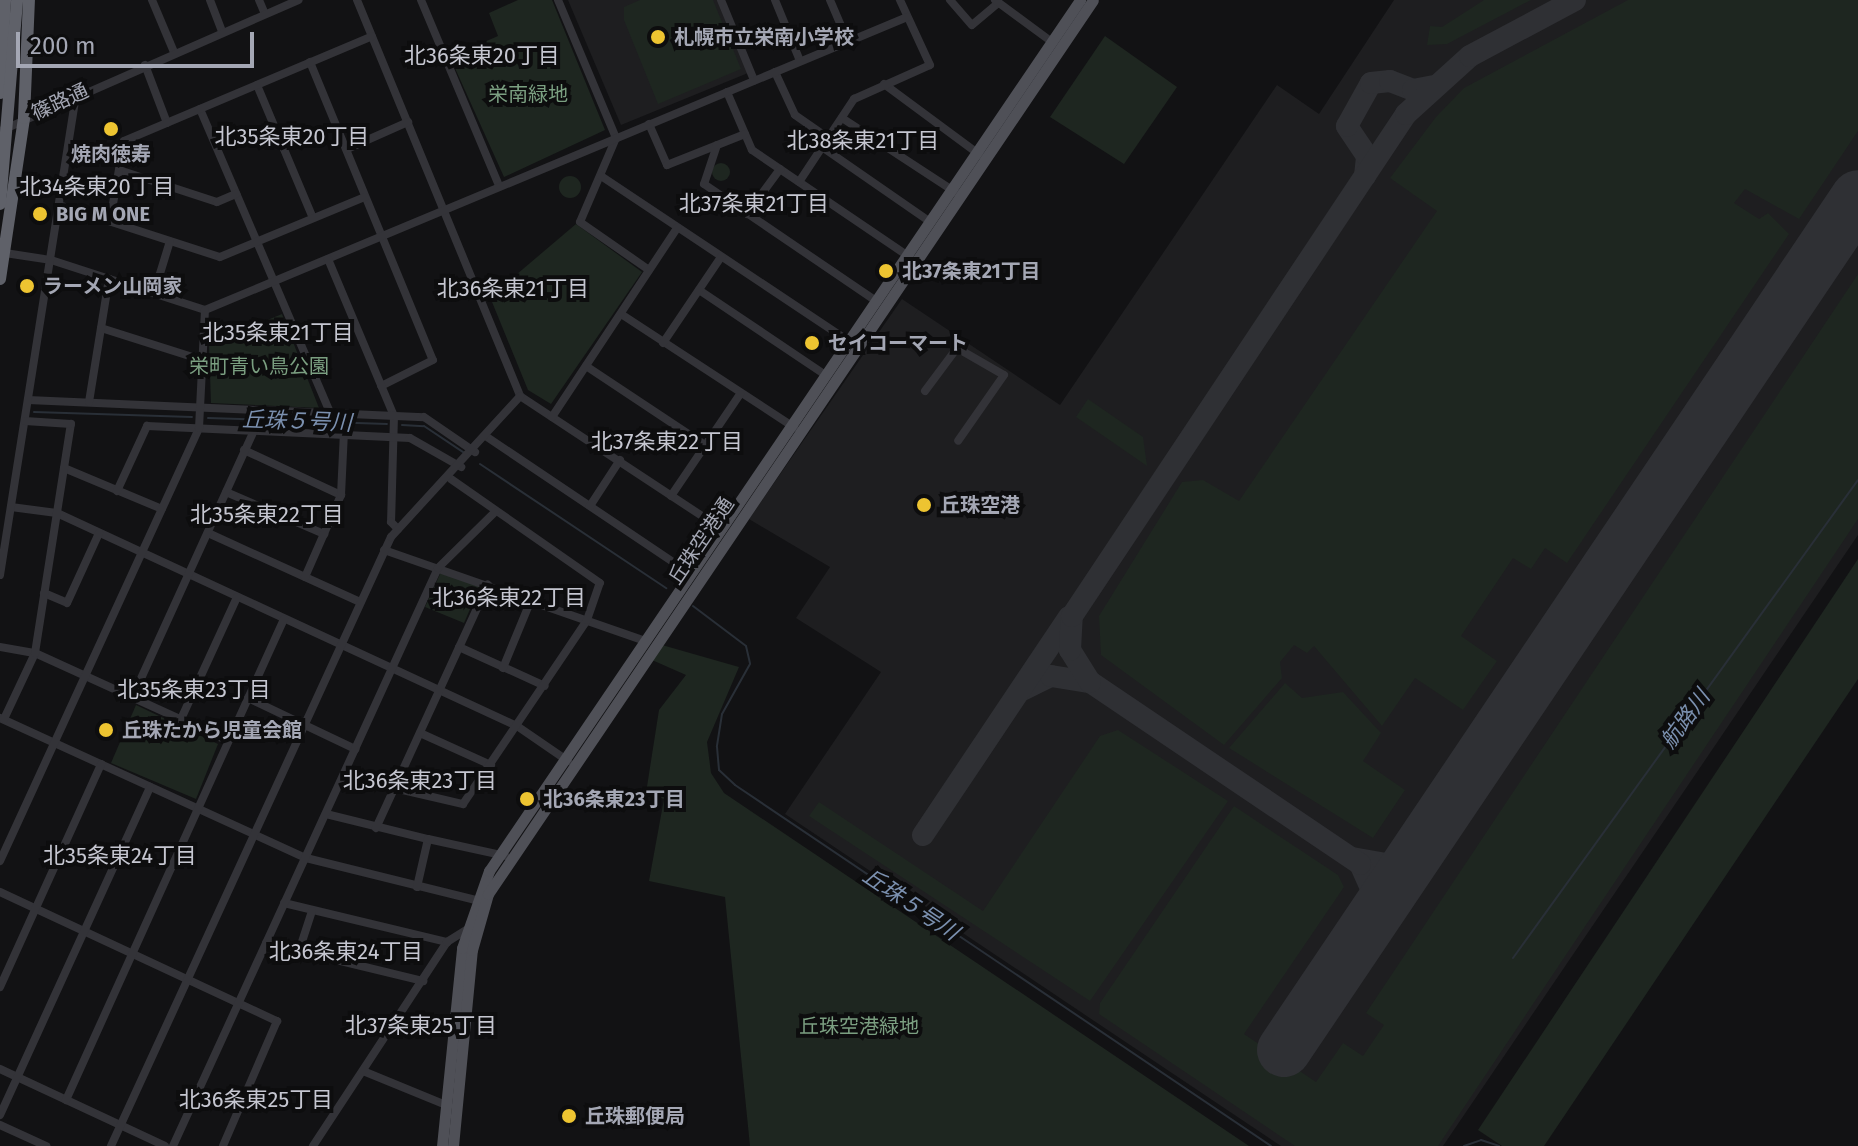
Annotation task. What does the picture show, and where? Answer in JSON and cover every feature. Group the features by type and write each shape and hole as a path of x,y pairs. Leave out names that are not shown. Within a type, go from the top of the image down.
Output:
{"highway":[{"path":"0,93 5,0"},
{"path":"0,204 17,0"},
{"path":"0,279 24,118 29,0"}],"main road":[{"name":"丘珠空港通","path":"980,155 1093,0"},
{"name":"丘珠空港通","path":"442,1146 472,928 480,901 504,856 980,155 1077,1"},
{"name":"丘珠空港通","path":"794,428 824,374 851,343 875,300 910,257 929,221 955,192"},
{"name":"丘珠空港通","path":"568,761 688,572 724,530"},
{"name":"丘珠空港通","path":"453,1146 472,928"}],"street":[{"path":"152,0 174,52"},
{"path":"210,0 222,32"},
{"path":"259,0 265,14"},
{"name":"篠路通","path":"0,131 76,94 299,0"},
{"path":"357,0 520,396 724,530"},
{"path":"421,0 499,186"},
{"path":"558,0 616,138 580,222 649,270"},
{"path":"721,0 754,80"},
{"path":"775,0 800,61"},
{"path":"830,0 848,42"},
{"path":"799,182 854,99 930,65 900,0"},
{"path":"950,0 972,25 996,2 1052,42"},
{"path":"5,253 51,260 205,310 907,17"},
{"path":"110,221 124,141 372,36"},
{"path":"310,62 433,360 381,386"},
{"path":"145,65 167,123"},
{"path":"775,72 795,115 828,138"},
{"path":"884,84 980,155"},
{"path":"257,85 313,218"},
{"path":"727,92 752,150 910,257"},
{"path":"0,575 76,94"},
{"path":"200,109 330,412"},
{"path":"842,118 955,192"},
{"path":"347,149 408,122"},
{"path":"649,124 667,165 745,134"},
{"path":"717,145 704,184 875,300"},
{"path":"822,147 929,221"},
{"path":"747,214 780,169"},
{"path":"119,170 217,202 236,194"},
{"path":"601,176 851,343"},
{"path":"59,205 220,257 365,197"},
{"path":"552,417 677,228"},
{"path":"154,293 170,241"},
{"path":"663,343 721,257"},
{"path":"328,259 394,416 391,522 398,529"},
{"path":"89,402 109,279"},
{"path":"699,290 824,374"},
{"path":"0,861 199,428 205,310"},
{"path":"621,314 794,428"},
{"path":"101,328 202,360"},
{"path":"925,391 957,348 1004,375 958,441"},
{"path":"586,366 705,445"},
{"path":"671,496 740,394"},
{"path":"111,1146 384,550 398,529 451,479 520,396"},
{"path":"28,400 424,417 475,452"},
{"path":"25,421 71,424 35,653 2,718 306,858 480,901"},
{"path":"117,491 147,426 393,436 429,444 461,467"},
{"path":"133,696 254,430"},
{"path":"305,577 341,495 344,432"},
{"path":"487,437 688,572"},
{"path":"244,450 341,495"},
{"path":"590,506 620,460"},
{"path":"64,468 162,509"},
{"path":"394,788 463,804 587,620 600,583 451,479"},
{"path":"226,492 324,534"},
{"path":"11,507 57,513 517,726 568,761"},
{"path":"173,1146 242,1004 266,943 438,568 495,512"},
{"path":"44,593 67,603 99,533"},
{"path":"208,533 360,602"},
{"path":"384,550 643,640"},
{"path":"376,828 488,585"},
{"path":"181,719 237,597"},
{"path":"503,668 531,600"},
{"path":"66,1100 284,619"},
{"path":"0,647 35,653 86,674 228,741"},
{"path":"459,647 545,686"},
{"path":"248,698 355,749"},
{"path":"420,733 491,765"},
{"path":"0,987 101,764"},
{"path":"0,1115 150,787"},
{"path":"326,814 504,856"},
{"path":"417,887 428,839"},
{"path":"0,892 277,1021 223,1146"},
{"path":"284,903 447,942"},
{"path":"299,951 312,911"},
{"path":"313,1146 447,942 472,928"},
{"path":"266,943 423,981"},
{"path":"0,1069 165,1146"},
{"path":"363,1071 446,1105"},
{"path":"0,1125 46,1146"}],"shaded area":[{"name":"札幌市立栄南小学校","path":"568,0 718,0 748,73 621,125"},
{"path":"1394,0 1858,0 1858,535 1443,1146 1281,1146 785,814 881,672 796,618 830,567 749,519 902,299 1060,405 1277,85 1319,114"}],"green space":[{"name":"栄南緑地","path":"518,0 552,0 605,130 504,177 450,57 498,36 489,13"},
{"path":"640,0 713,0 741,69 658,104 624,20 624,7"},
{"path":"1484,0 1531,0 1447,44 1427,45 1430,26 1442,27"},
{"path":"1628,0 1858,0 1858,131 1799,219 1745,189 1734,203 1759,219 1768,213 1789,234 1567,563 1545,548 1531,569 1513,558 1461,636 1497,661 1463,710 1415,678 1382,726 1314,646 1307,653 1294,645 1280,662 1282,678 1224,745 1101,655 1099,616 1182,482 1203,480 1239,501 1437,211 1390,178 1436,117 1464,88"},
{"path":"1105,36 1177,87 1124,164 1050,117"},
{"path":"721,163 730,172 721,181 712,172"},
{"path":"570,176 578,179 581,187 578,195 570,198 562,195 559,187 562,179"},
{"path":"576,224 642,272 551,404 528,390 490,297"},
{"path":"1858,274 1858,519 1438,1146 1295,1146 1099,1014 1100,1003 1234,806 1338,875 1344,887 1244,1034 1316,1082 1343,1043 1363,1056 1384,1025 1366,1013"},
{"name":"栄町青い鳥公園","path":"282,314 319,408 211,403 209,344"},
{"path":"1088,399 1143,437 1147,466 1076,417"},
{"path":"1858,559 1858,679 1544,1146 1502,1146 1478,1130"},
{"path":"441,572 480,586 464,623 425,607"},
{"name":"丘珠空港緑地","path":"662,645 739,667 707,742 711,773 724,793 1249,1146 750,1146 725,897 649,881 664,799 646,793 659,710 686,675 652,660"},
{"path":"1285,683 1302,698 1343,692 1381,733 1363,761 1405,790 1373,838 1229,748"},
{"path":"136,705 218,744 196,799 111,763"},
{"path":"1118,730 1228,801 1090,1001 809,816 819,802 983,911 1100,736"}],"waterway":[{"name":"丘珠５号川","path":"34,412 192,417"},
{"name":"丘珠５号川","path":"208,418 387,424"},
{"name":"丘珠５号川","path":"402,425 424,426 463,452"},
{"name":"丘珠５号川","path":"480,464 666,588"},
{"name":"航路川","path":"1513,958 1858,480"},
{"name":"丘珠５号川","path":"693,606 746,646 750,664 722,714 717,747 719,770 735,785 1271,1146"},
{"name":"丘珠５号川","path":"1464,1146 1481,1140 1499,1146"}],"taxiway":[{"path":"1367,928 1374,895 1360,864 1090,682 1070,650 1072,616 1406,114 1470,56 1575,0"},
{"path":"1365,176 1367,156 1347,126 1371,83 1390,81 1413,90 1433,86"},
{"path":"923,835 1069,617"},
{"path":"1022,690 1051,676 1090,682"},
{"path":"1352,858 1390,865 1425,842"}],"runway":[{"path":"1284,1050 1858,197"}],"place":[{"name":"札幌市立栄南小学校","path":"658,37"},
{"name":"焼肉徳寿","path":"111,129"},
{"name":"BIG M ONE","path":"40,214"},
{"name":"北37条東21丁目","path":"886,271"},
{"name":"ラーメン山岡家","path":"27,286"},
{"name":"セイコーマート","path":"812,343"},
{"name":"丘珠空港","path":"924,505"},
{"name":"丘珠たから児童会館","path":"106,730"},
{"name":"北36条東23丁目","path":"527,799"},
{"name":"丘珠郵便局","path":"569,1116"}],"district":[{"name":"北36条東20丁目","path":"482,56"},
{"name":"北35条東20丁目","path":"292,137"},
{"name":"北38条東21丁目","path":"863,141"},
{"name":"北34条東20丁目","path":"97,187"},
{"name":"北37条東21丁目","path":"754,204"},
{"name":"北36条東21丁目","path":"513,289"},
{"name":"北35条東21丁目","path":"278,333"},
{"name":"北37条東22丁目","path":"667,442"},
{"name":"北35条東22丁目","path":"267,515"},
{"name":"北36条東22丁目","path":"509,598"},
{"name":"北35条東23丁目","path":"194,690"},
{"name":"北36条東23丁目","path":"420,781"},
{"name":"北35条東24丁目","path":"120,856"},
{"name":"北36条東24丁目","path":"346,952"},
{"name":"北37条東25丁目","path":"421,1026"},
{"name":"北36条東25丁目","path":"256,1100"}]}
